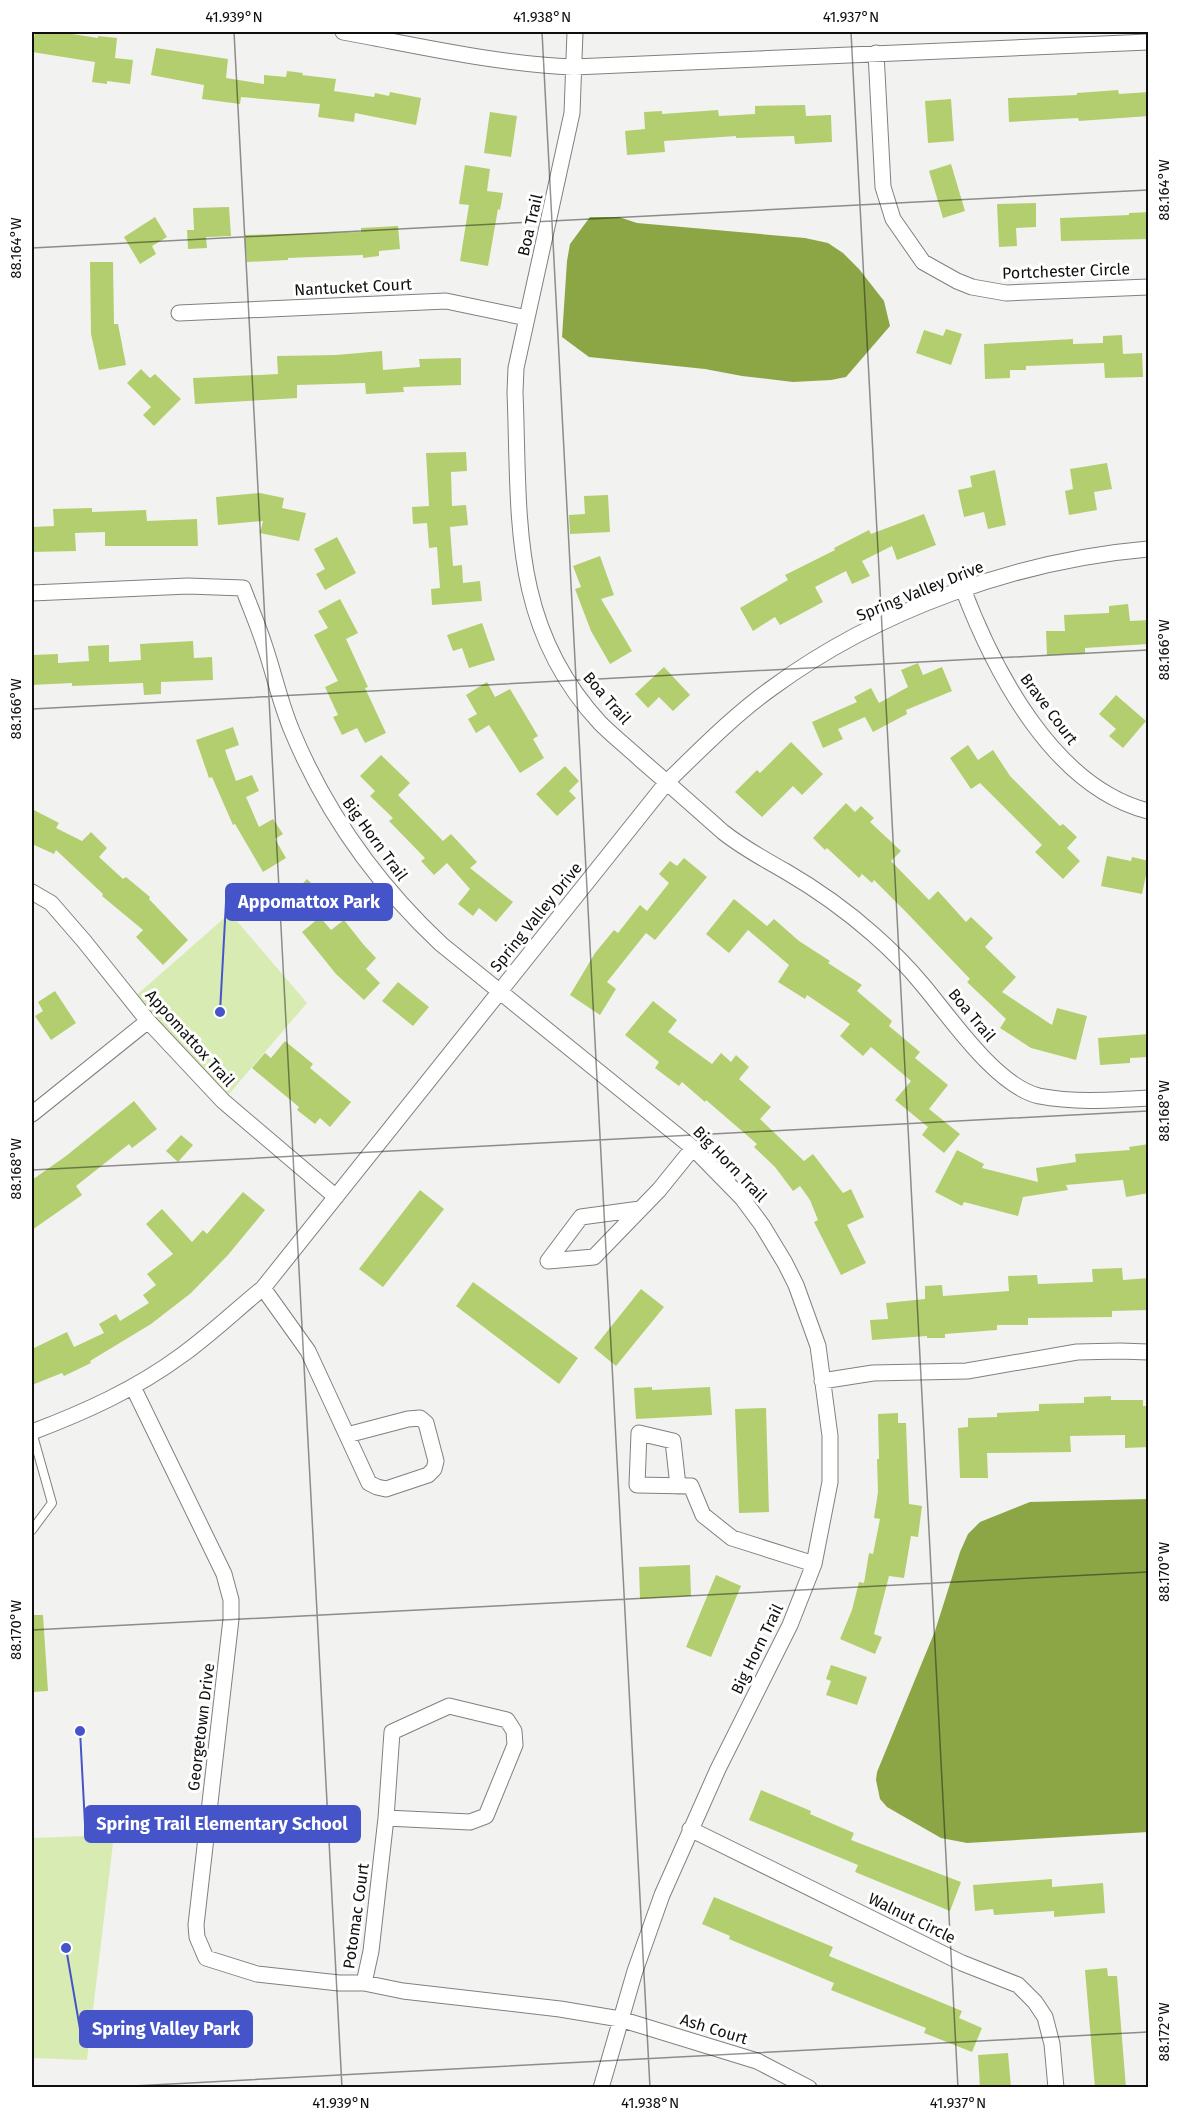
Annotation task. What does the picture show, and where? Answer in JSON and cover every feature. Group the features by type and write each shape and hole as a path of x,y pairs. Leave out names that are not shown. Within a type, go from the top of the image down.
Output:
{"street":[{"path":"343,32 500,61 574,67 1149,42"},
{"name":"Boa Trail","path":"575,32 572,113 516,368 514,392 524,570 532,605 559,668 583,704 602,725 739,844 814,889 875,935 920,982 992,1066 1019,1087 1037,1095 1068,1100 1149,1098"},
{"name":"Portchester Circle","path":"876,53 883,187 893,219 923,262 957,282 1006,293 1149,287"},
{"name":"Nantucket Court","path":"179,314 446,301 527,318"},
{"name":"Spring Valley Drive","path":"32,1432 87,1410 133,1387 206,1338 263,1288 667,782 719,732 772,687 844,642 963,589 1056,562 1149,549"},
{"name":"Big Horn Trail","path":"32,593 188,586 243,588 265,644 281,702 321,794 347,836 377,876 420,924 499,992 693,1148 742,1198 785,1263 812,1326 818,1346 830,1436 830,1482 814,1564 790,1625 690,1829 662,1895 620,2019 602,2088"},
{"name":"Brave Court","path":"963,589 992,657 1040,732 1070,765 1088,780 1121,802 1149,811"},
{"name":"Appomattox Trail","path":"32,892 51,903 148,1021 223,1101 336,1197"},
{"path":"32,1114 148,1021"},
{"path":"640,1209 581,1217 548,1261 594,1257 659,1190 693,1148"},
{"path":"263,1288 308,1351 369,1483 386,1489 428,1475 434,1469 436,1461 426,1423 420,1418 347,1435"},
{"path":"822,1381 873,1373 967,1371 1077,1352 1149,1352"},
{"name":"Georgetown Drive","path":"133,1387 224,1574 231,1600 231,1619 196,1925 197,1937 206,1959 245,1971 339,1983 364,1983 403,1991 560,2009 620,2019"},
{"path":"678,1486 691,1486 703,1515 732,1538 814,1564"},
{"name":"Potomac Court","path":"364,1983 371,1951 386,1818 392,1732 449,1706 507,1720 514,1731 515,1745 486,1816 470,1822 386,1818"},
{"name":"Walnut Circle","path":"690,1829 962,1963 1018,1985 1035,2002 1045,2017 1052,2044 1056,2088"},
{"name":"Ash Court","path":"620,2019 757,2061 799,2085"}],"lane":[{"path":"32,1432 52,1503 32,1530"}],"shaded area":[{"path":"590,217 619,217 637,223 805,238 828,243 843,253 859,269 884,301 890,326 846,377 831,380 793,382 705,369 589,357 562,337 570,244"},
{"path":"230,913 307,1003 223,1101 131,1000"},
{"path":"1148,1499 1148,1832 967,1843 941,1838 887,1807 880,1799 876,1780 877,1772 935,1631 968,1534 980,1522 1030,1502"},
{"path":"114,1835 87,2060 32,2058 32,1838"}],"building":[{"path":"35,32 117,38 115,58 133,60 130,84 92,82 95,62 32,52"},
{"path":"156,48 228,59 226,78 264,84 264,75 286,77 287,71 336,79 334,91 374,97 375,93 389,96 390,92 421,98 416,125 355,113 354,122 318,117 320,104 241,97 240,104 202,99 204,85 151,75"},
{"path":"1118,90 1119,94 1149,92 1149,116 1079,121 1078,118 1009,122 1008,98 1077,95 1077,93"},
{"path":"951,99 954,141 928,143 925,101"},
{"path":"805,105 806,116 831,115 832,142 795,144 794,136 736,138 736,136 664,141 665,152 627,155 625,131 645,129 644,112 662,111 662,114 718,110 719,116 755,114 755,106"},
{"path":"490,112 517,116 511,157 484,153"},
{"path":"951,164 965,211 943,218 929,171"},
{"path":"465,165 490,169 487,191 503,193 488,266 460,261 469,205 459,204"},
{"path":"1036,203 1036,227 1016,228 1017,246 999,247 997,204"},
{"path":"229,207 231,236 206,237 207,248 188,249 187,230 194,230 193,208"},
{"path":"1149,212 1149,239 1061,241 1060,218"},
{"path":"155,217 167,237 152,246 156,254 140,264 124,237"},
{"path":"398,226 400,249 379,251 379,256 288,258 288,260 247,262 245,235 361,232 361,228"},
{"path":"90,262 113,262 114,324 118,324 126,365 99,370 91,334"},
{"path":"946,329 962,334 951,365 916,353 924,330 943,336"},
{"path":"1122,335 1123,354 1142,353 1143,377 1105,378 1104,363 1026,366 1026,370 1010,370 1010,378 985,379 984,344 1073,339 1073,344 1103,343 1103,336"},
{"path":"382,351 383,370 420,367 419,359 461,358 461,385 403,387 404,392 366,394 365,383 297,385 297,398 195,404 193,378 278,374 277,356 336,355"},
{"path":"141,369 150,378 155,374 181,399 154,426 143,415 151,407 127,383"},
{"path":"466,452 467,471 451,472 452,506 466,505 468,525 450,527 453,566 462,565 463,583 480,581 482,601 432,605 431,589 440,588 437,547 429,548 427,523 413,524 412,507 429,506 426,453"},
{"path":"1107,463 1112,489 1094,492 1097,510 1069,515 1065,491 1073,489 1070,469"},
{"path":"995,470 1006,525 988,529 984,512 964,517 958,490 972,487 970,476"},
{"path":"260,493 284,498 282,508 306,513 299,541 260,533 263,521 218,525 216,497"},
{"path":"608,495 610,532 570,534 569,515 585,514 584,496"},
{"path":"92,508 92,512 146,510 147,521 197,519 198,546 105,546 105,532 75,533 76,551 32,552 32,527 54,526 53,509"},
{"path":"924,514 936,545 897,560 892,546 862,561 870,576 852,584 846,571 815,587 823,602 780,625 775,617 753,631 740,608 788,580 785,575 869,530 871,534"},
{"path":"337,537 356,573 325,590 316,574 325,569 314,549"},
{"path":"600,556 614,595 601,599 632,651 610,664 591,631 575,589 581,587 573,566"},
{"path":"340,599 358,633 346,639 386,733 365,743 357,728 342,735 333,717 338,715 325,687 338,681 314,635 328,628 318,611"},
{"path":"1128,604 1130,621 1149,620 1149,644 1085,648 1085,653 1047,655 1046,631 1065,631 1064,615 1109,613 1109,606"},
{"path":"482,623 495,660 469,668 462,648 453,651 447,635"},
{"path":"193,641 194,658 212,657 213,680 161,682 161,694 144,695 143,683 32,685 32,655 58,654 58,663 89,661 88,646 109,645 109,662 141,660 140,644"},
{"path":"918,663 923,675 942,667 952,691 906,710 907,714 873,732 865,717 838,729 843,739 823,748 812,722 857,702 854,697 871,688 879,703 908,687 901,670"},
{"path":"664,667 690,695 673,711 659,697 648,708 635,694"},
{"path":"487,682 495,697 510,689 538,736 533,739 544,758 520,773 489,725 476,733 468,719 477,714 466,695"},
{"path":"1116,695 1146,721 1123,748 1109,736 1116,729 1099,714"},
{"path":"233,727 239,745 225,750 236,781 252,775 259,791 246,797 259,827 273,819 283,834 275,839 286,858 263,872 235,824 233,825 212,777 209,778 196,740"},
{"path":"791,742 823,774 802,795 793,786 762,817 735,792 757,770 760,773"},
{"path":"968,745 978,760 993,750 1010,776 1060,826 1063,824 1077,837 1067,848 1080,861 1063,879 1035,852 1042,845 980,783 971,789 950,758"},
{"path":"381,755 410,783 398,795 443,841 451,834 477,862 470,868 513,902 496,922 479,908 473,916 458,904 470,889 447,863 434,875 421,861 425,858 389,821 393,818 370,796 375,791 360,776"},
{"path":"565,766 579,781 569,791 576,798 557,816 536,794"},
{"path":"846,803 855,812 861,806 874,818 870,822 901,851 891,861 929,900 938,891 966,922 971,917 993,938 985,947 1016,977 1002,992 1052,1025 1057,1008 1087,1016 1076,1060 1031,1048 1000,1028 1006,1019 967,982 970,979 907,913 874,880 872,883 862,874 859,878 813,838"},
{"path":"32,809 59,823 56,828 82,841 91,832 107,848 99,857 123,879 126,877 150,897 149,899 188,940 163,965 136,937 143,930 102,896 103,894 56,850 54,854 32,844"},
{"path":"1107,856 1131,861 1132,857 1149,861 1142,894 1101,886"},
{"path":"684,858 707,877 655,940 646,933 607,982 616,989 600,1015 570,995 595,953 614,930 618,933 640,905 647,911 669,883 659,874 670,861 677,866"},
{"path":"307,879 323,894 302,915 287,900"},
{"path":"734,899 767,926 774,919 799,941 830,961 828,963 862,985 857,991 892,1021 889,1026 920,1052 915,1058 948,1085 929,1109 960,1134 944,1153 922,1135 928,1127 895,1100 911,1081 871,1047 863,1056 840,1036 850,1024 807,995 805,999 778,982 789,965 748,930 729,953 706,934"},
{"path":"320,917 331,930 344,920 376,958 366,969 380,983 364,1000 336,974 302,932"},
{"path":"398,982 429,1007 413,1026 382,1001"},
{"path":"55,991 76,1023 51,1040 35,1016 43,1011 38,1002"},
{"path":"653,1001 677,1020 668,1032 712,1064 721,1053 731,1062 736,1055 749,1067 739,1079 771,1107 760,1119 804,1161 813,1154 843,1193 851,1189 864,1217 847,1225 866,1263 841,1275 814,1222 818,1220 810,1200 800,1186 793,1191 775,1167 754,1147 757,1144 682,1082 679,1086 655,1068 659,1062 625,1035"},
{"path":"1149,1034 1149,1057 1130,1058 1130,1063 1100,1065 1098,1038"},
{"path":"285,1041 313,1064 310,1068 351,1102 330,1127 320,1118 315,1124 297,1110 299,1107 252,1068 265,1053 271,1058"},
{"path":"134,1101 157,1129 132,1148 129,1144 76,1186 82,1195 32,1230 32,1180 66,1156"},
{"path":"181,1135 193,1145 178,1162 166,1151"},
{"path":"1149,1144 1149,1193 1126,1197 1123,1180 1066,1185 1068,1190 1023,1197 1018,1216 964,1202 962,1206 935,1192 957,1150 984,1164 982,1168 1038,1182 1036,1168 1076,1162 1075,1154 1130,1150 1129,1147"},
{"path":"420,1190 444,1209 383,1287 359,1269"},
{"path":"243,1192 265,1210 228,1255 191,1293 151,1324 90,1361 91,1363 64,1376 62,1373 32,1385 32,1349 67,1332 74,1347 104,1333 99,1324 116,1314 120,1321 149,1303 143,1295 156,1285 147,1274 173,1254 146,1224 162,1209 192,1242 203,1230 207,1234"},
{"path":"1122,1268 1123,1280 1149,1278 1149,1310 1112,1311 1112,1317 1028,1318 1028,1325 997,1325 997,1330 945,1334 945,1338 927,1338 927,1336 872,1340 870,1320 888,1319 886,1303 925,1299 925,1286 942,1285 943,1296 1009,1291 1008,1276 1037,1275 1038,1284 1093,1282 1092,1269"},
{"path":"473,1282 578,1358 559,1384 456,1306"},
{"path":"641,1289 664,1307 616,1366 594,1348"},
{"path":"652,1387 652,1390 710,1387 712,1415 636,1419 634,1388"},
{"path":"1111,1396 1111,1400 1143,1400 1143,1406 1149,1406 1149,1447 1125,1448 1125,1435 1070,1436 1071,1452 987,1453 988,1478 960,1478 958,1428 968,1427 968,1418 997,1417 997,1413 1039,1411 1039,1404 1084,1403 1084,1397"},
{"path":"766,1408 769,1512 739,1513 735,1409"},
{"path":"898,1413 898,1423 906,1423 909,1504 922,1506 918,1537 911,1536 904,1578 889,1576 874,1634 882,1637 875,1654 840,1639 852,1610 859,1582 864,1583 869,1553 873,1554 880,1519 874,1518 878,1492 878,1414"},
{"path":"690,1565 691,1596 640,1599 639,1567"},
{"path":"716,1575 741,1586 711,1657 686,1647"},
{"path":"32,1615 43,1615 48,1691 32,1692"},
{"path":"831,1665 867,1677 857,1705 826,1695 831,1681 826,1679"},
{"path":"761,1790 811,1811 810,1814 854,1833 851,1840 961,1882 950,1911 855,1872 858,1865 749,1820"},
{"path":"1052,1879 1052,1887 1103,1883 1105,1913 1054,1917 1054,1911 994,1915 993,1909 975,1911 973,1885"},
{"path":"714,1897 833,1947 829,1956 962,2011 959,2018 982,2028 972,2052 924,2033 926,2028 831,1990 834,1983 729,1939 730,1936 702,1924"},
{"path":"1107,1968 1108,1976 1117,1976 1126,2088 1095,2088 1085,1970"},
{"path":"1008,2053 1011,2088 980,2088 978,2055"}],"place":[{"name":"Appomattox Park","path":"220,1012"},
{"name":"Spring Trail Elementary School","path":"80,1731"},
{"name":"Spring Valley Park","path":"66,1948"}]}
